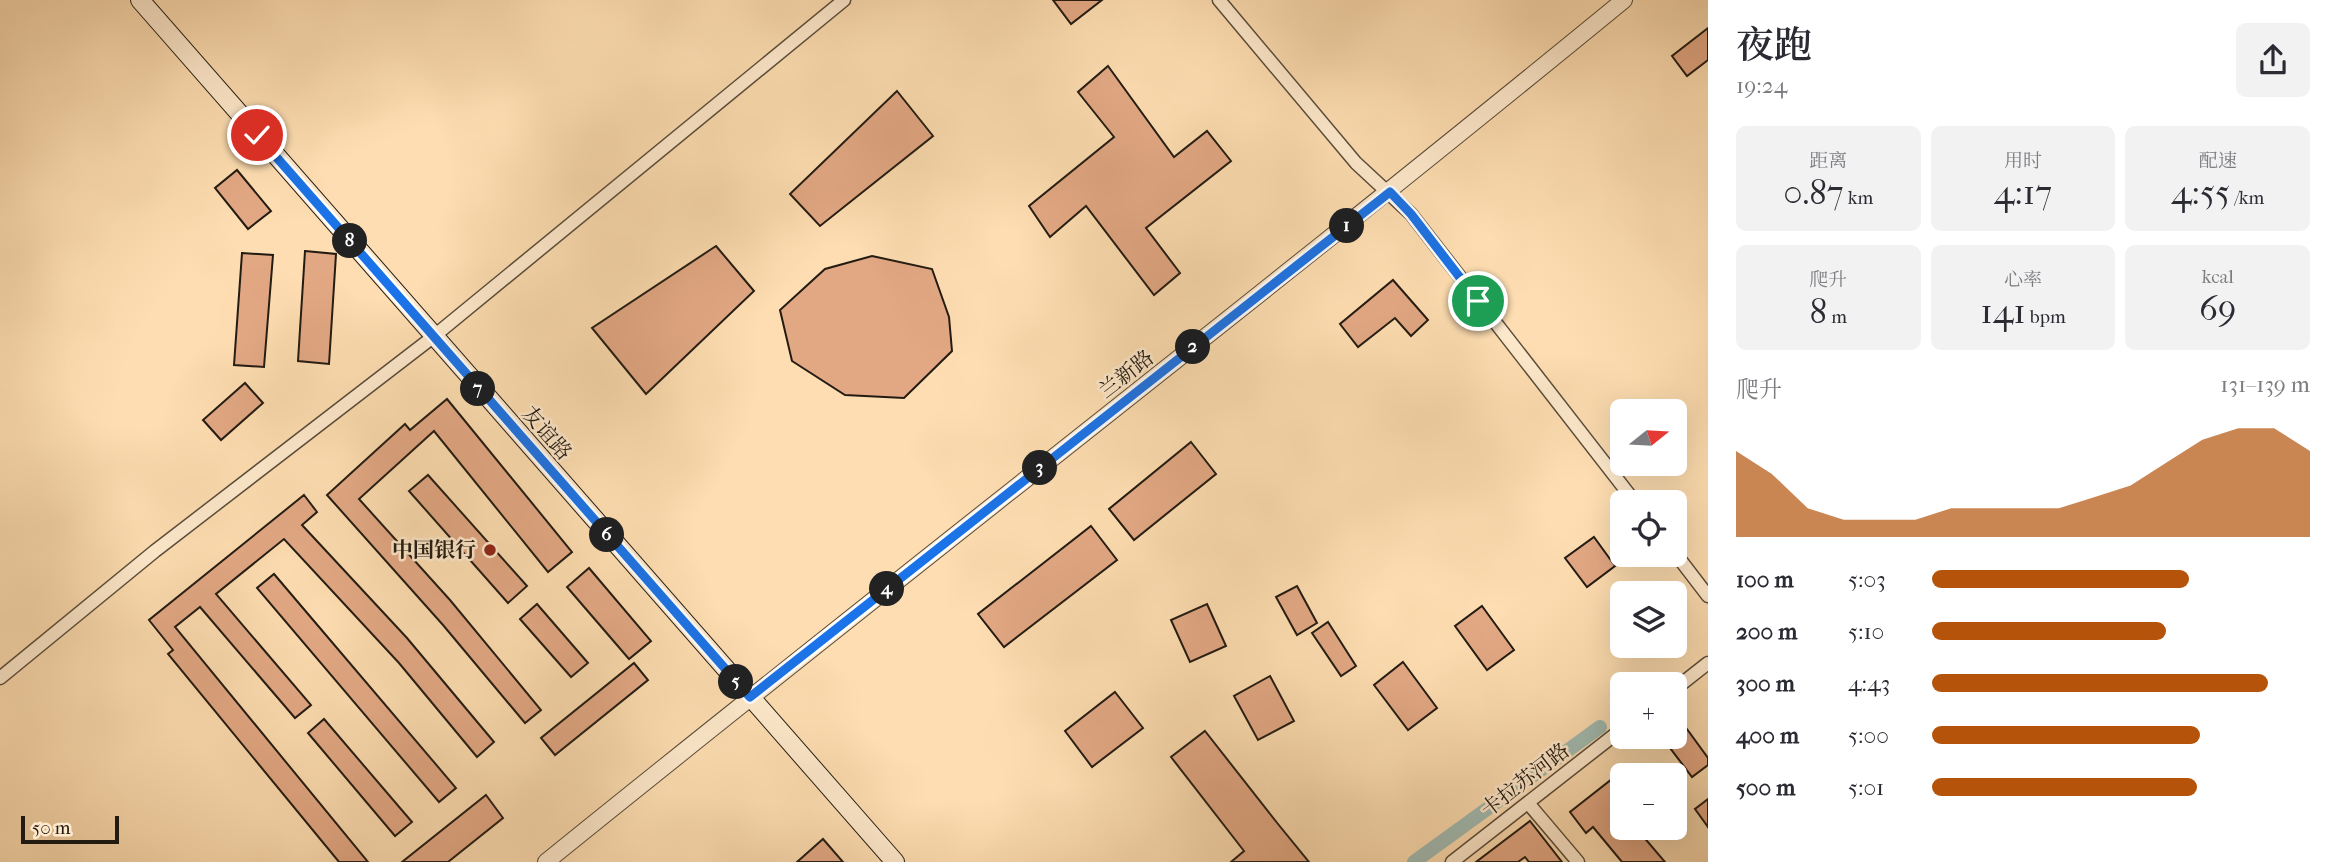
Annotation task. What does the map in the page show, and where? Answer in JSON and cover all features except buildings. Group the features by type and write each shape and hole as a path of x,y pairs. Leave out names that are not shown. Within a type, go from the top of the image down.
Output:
{"main road":[{"name":"友谊路","path":"140,0 895,862"}],"street":[{"path":"0,678 155,551 433,337 844,0"},
{"path":"1219,0 1356,163 1411,214 1626,490"},
{"name":"兰新路","path":"546,862 750,697 1390,192 1624,0"},
{"path":"1686,567 1708,596"},
{"path":"1687,680 1708,663"},
{"name":"卡拉苏河路","path":"1452,862 1610,738"},
{"path":"1528,803 1578,862"}],"waterway":[{"path":"1414,862 1600,727"}],"place":[{"name":"中国银行","path":"490,550"}],"route":[{"path":"257,135 750,697 1390,192 1411,214 1478,301"}]}
